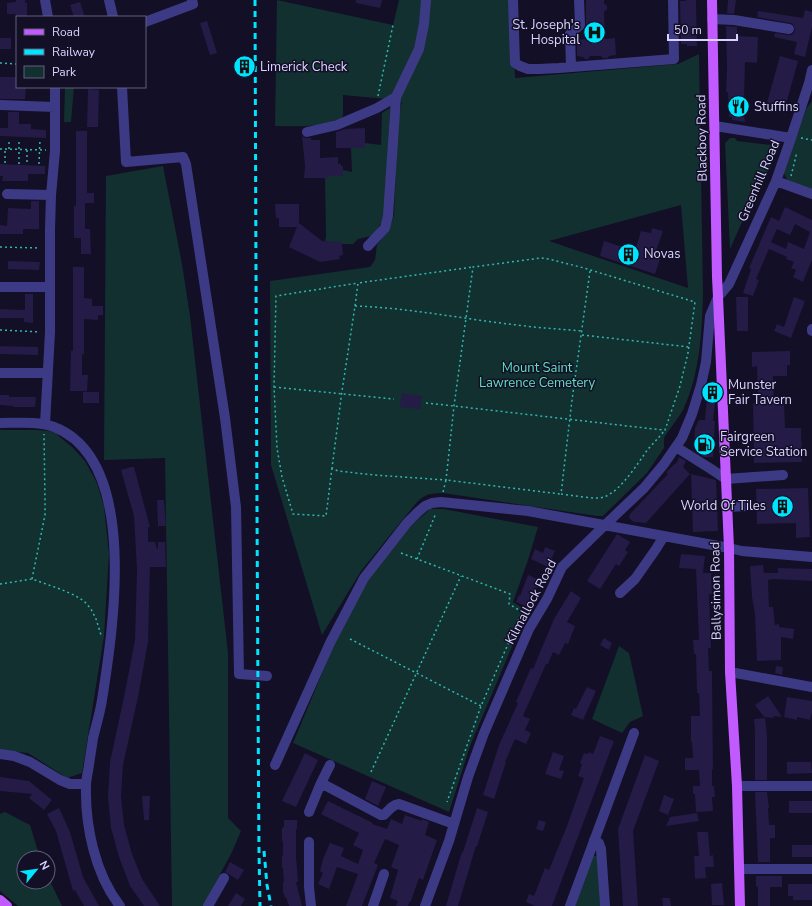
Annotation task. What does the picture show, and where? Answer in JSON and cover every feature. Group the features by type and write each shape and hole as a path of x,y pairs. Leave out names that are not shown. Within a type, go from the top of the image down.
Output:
{"main road":[{"name":"Blackboy Road","path":"712,0 717,276"},
{"name":"Ballysimon Road","path":"717,276 729,548 730,672 737,786 740,906"},
{"path":"0,900 7,906"}],"street":[{"path":"45,0 48,16"},
{"path":"109,0 112,16"},
{"path":"146,22 193,4 192,0"},
{"path":"368,246 385,228 388,216 396,97 419,49 424,24 426,0"},
{"path":"513,0 515,63 528,69 674,59 673,0"},
{"path":"571,67 570,34 580,25 579,0"},
{"path":"712,19 734,20 789,29"},
{"name":"Greenhill Road","path":"718,297 729,284 796,138 811,84 812,70"},
{"path":"45,424 50,332 51,195 55,150 55,88"},
{"path":"122,88 126,162 183,157 186,164 225,418 236,507 239,674 267,676"},
{"path":"307,132 337,125 377,108 396,97"},
{"path":"0,105 55,106"},
{"path":"715,126 796,138"},
{"path":"776,181 812,194"},
{"path":"7,194 51,195"},
{"path":"0,287 50,288"},
{"name":"Kilmallock Road","path":"426,906 449,842 468,777 484,733 529,629 547,599 562,567 644,488 664,464 682,438 692,414 701,385 706,362 710,316 718,297"},
{"path":"0,373 48,373"},
{"path":"0,424 45,424 62,430 78,442 96,464 106,491 112,521 115,556 114,584 110,642 102,702 93,739 86,784 86,811 91,839 99,867 112,896 120,906"},
{"path":"676,447 726,479 783,475"},
{"path":"276,764 330,643 364,578 407,523 425,506 441,502 528,511 742,551 812,557"},
{"path":"727,507 747,506"},
{"path":"620,593 635,579 664,536"},
{"path":"730,672 812,687"},
{"path":"570,906 634,733"},
{"path":"0,754 14,756 30,762 60,780 70,784 86,784"},
{"path":"308,812 330,765"},
{"path":"321,783 381,815 384,815 394,804 399,804 454,824"},
{"path":"737,786 812,786"},
{"path":"594,840 599,843 601,849 605,906"},
{"path":"309,842 309,887 311,906"},
{"path":"739,869 812,869"},
{"path":"373,906 384,874"},
{"path":"208,906 224,878"}],"path":[{"path":"377,108 377,98 393,25"},
{"path":"0,63 16,64"},
{"path":"796,138 812,140"},
{"path":"9,139 9,149"},
{"path":"19,139 19,164"},
{"path":"39,164 40,139"},
{"path":"0,149 55,150"},
{"path":"5,149 5,163"},
{"path":"27,162 28,150"},
{"path":"0,247 50,248"},
{"path":"332,468 338,471 374,475 446,480 597,498 605,497 617,489 665,430 680,386 688,354 695,302 590,270 541,258 358,283 276,296 274,387 277,448 282,477 293,514 326,516 332,468 342,394 358,283"},
{"path":"417,559 441,502 446,480 454,406 473,267"},
{"path":"560,494 590,270"},
{"path":"355,306 370,306 519,326 582,331"},
{"path":"0,330 50,332"},
{"path":"581,334 689,347"},
{"path":"274,387 394,399"},
{"path":"426,403 665,430"},
{"path":"32,579 45,515 45,424"},
{"path":"401,553 510,594 508,604 522,612 482,706 447,802"},
{"path":"371,772 461,576"},
{"path":"0,584 32,579 74,595 84,601 91,609 102,638 110,642"},
{"path":"350,639 482,706"}],"green space":[{"name":"Mount Saint Lawrence Cemetery","path":"277,0 393,25 399,0 512,0 515,78 678,64 699,54 703,293 701,338 697,367 689,396 683,410 665,436 664,448 647,473 603,516 443,493 426,495 417,502 361,571 322,635 271,465 270,281 370,267 375,260 377,245 389,230 394,215 398,120 402,102 343,95 343,115 341,119 312,126 275,126","holes":["681,205 688,288 549,241"]},
{"path":"65,88 74,88 71,122 64,122"},
{"path":"812,101 812,190 789,183 783,172 806,109"},
{"path":"390,108 384,218 372,236 358,239 353,244 325,241 325,178 329,178 329,176 343,170 352,172 351,148 365,148 365,143 381,145 382,113"},
{"path":"730,138 735,138 737,141 771,145 775,142 778,149 762,184 758,186 730,249 725,143"},
{"path":"163,166 182,264 190,316 228,653 228,818 241,831 232,852 203,906 172,906 165,458 104,460 106,176"},
{"path":"0,430 38,430 55,433 72,447 85,461 97,483 104,507 109,554 104,636 82,773 67,778 28,753 0,750"},
{"path":"430,509 444,509 538,527 513,602 527,611 470,746 449,812 293,743 333,647 368,580 409,528"},
{"path":"619,646 629,653 643,716 630,722 622,733 592,719"},
{"path":"5,812 30,825 38,850 16,850 16,890 54,890 62,906 18,906 0,891 0,814"},
{"path":"593,856 597,856 600,906 575,906"}],"building":[{"path":"16,0 25,0 25,3 27,3 27,16 7,14 7,3 16,2"},
{"path":"356,0 382,0 380,8 356,3"},
{"path":"586,0 604,0 604,3 607,6 607,9 604,12 605,39 615,38 616,55 609,56 608,58 603,58 601,56 590,56 588,59 577,56 577,40 586,39"},
{"path":"696,0 697,46 687,46 687,44 681,44 680,1"},
{"path":"728,0 736,0 734,14 727,13"},
{"path":"80,2 85,16 74,16 70,5"},
{"path":"805,10 812,12 812,27 805,57 794,54 797,42 774,37 775,33 792,35 795,30 793,24 757,17 758,11 803,18"},
{"path":"207,21 217,53 210,55 200,23"},
{"path":"726,26 737,27 737,36 758,37 757,63 745,62 744,101 748,101 748,114 744,114 745,122 732,120 732,117 729,117 728,92 726,92"},
{"path":"0,38 11,38 11,49 0,49"},
{"path":"780,56 798,61 785,108 767,103"},
{"name":"Limerick Check","path":"240,59 247,59 247,75 240,75"},
{"path":"0,77 16,77 16,88 26,88 25,99 0,99"},
{"path":"88,89 99,90 98,127 87,127"},
{"path":"8,112 19,112 19,124 31,124 31,129 46,130 46,138 0,136 0,128 8,128"},
{"path":"365,128 365,148 336,148 336,132 345,129"},
{"path":"76,131 87,131 87,193 94,193 94,203 85,203 85,229 90,229 91,254 81,254 81,238 74,238 74,206 76,206"},
{"path":"302,136 311,138 311,140 320,140 320,158 338,157 338,164 343,166 343,176 329,176 329,178 304,178 305,166"},
{"path":"0,164 45,166 45,174 28,174 28,181 2,181 3,176 0,176"},
{"path":"31,201 39,201 39,229 23,229 23,234 0,234 0,225 7,226 8,208 31,209"},
{"path":"275,204 299,204 299,223 322,241 342,242 343,255 339,256 340,259 320,262 289,247 297,227 279,227 279,218 276,218"},
{"path":"785,207 812,220 812,260 803,282 793,277 796,270 791,268 794,262 786,259 787,257 769,249 756,279 759,280 753,296 743,293 751,269 749,268 771,217 779,221","holes":["795,224 810,232 804,249 788,242 786,249 771,242 777,229 790,235"]},
{"name":"Novas","path":"652,228 663,231 654,257 660,259 655,274 600,256 604,241 635,251 641,231 651,233"},
{"path":"8,261 40,262 39,270 8,269"},
{"path":"73,267 84,267 84,298 92,299 92,306 103,306 103,315 98,315 98,320 84,319 84,354 82,354 82,375 88,375 87,391 70,391 71,351 73,351"},
{"path":"25,294 33,294 33,323 24,322 24,318 0,318 0,309 25,310"},
{"path":"736,297 748,297 748,331 737,331"},
{"path":"794,297 805,301 791,338 774,331 777,324 784,327"},
{"path":"0,346 38,347 38,355 0,354"},
{"path":"790,351 790,365 787,365 787,376 773,376 774,401 784,401 785,428 801,428 802,462 754,463 753,403 758,402 757,366 752,367 752,352"},
{"path":"708,384 715,385 716,394 713,421 715,421 713,457 704,457 694,450 695,428 699,420 705,420"},
{"path":"83,392 99,392 99,403 83,403"},
{"path":"402,393 422,396 420,409 400,407"},
{"path":"0,395 9,395 9,397 36,397 35,407 13,407 0,405"},
{"path":"679,457 686,461 683,467 690,474 646,523 634,522 631,520 629,517 630,514 668,474 666,472 677,462"},
{"path":"134,467 150,527 148,527 148,542 155,542 158,549 158,542 165,542 166,567 150,567 148,642 123,765 121,796 124,825 132,854 142,879 160,906 144,906 130,886 119,857 111,828 108,797 110,762 135,640 137,571 134,516 121,470"},
{"path":"691,474 716,480 718,531 693,532"},
{"name":"World Of Tiles","path":"808,488 810,537 796,538 796,523 757,524 756,489"},
{"path":"157,500 164,500 166,526 158,526"},
{"path":"617,534 630,542 625,550 628,552 619,566 616,564 600,589 587,581"},
{"path":"545,547 555,551 548,567 531,559 535,549 543,553"},
{"path":"681,554 705,556 703,573 711,573 712,594 709,594 711,648 708,648 709,671 712,671 712,786 714,786 715,797 712,797 713,811 696,812 693,786 700,786 699,770 685,770 685,758 693,758 691,742 691,716 700,716 699,693 697,693 696,654 694,654 693,640 699,640 696,569 679,568"},
{"path":"763,565 764,573 778,573 778,568 812,569 812,581 768,580 769,607 773,607 775,625 779,624 779,627 794,629 793,639 781,637 781,660 757,661 755,615 750,566"},
{"path":"528,575 540,580 527,607 516,602 519,595 520,596"},
{"path":"571,591 581,598 567,622 575,626 568,644 565,643 559,655 553,652 548,664 546,664 523,716 530,719 525,730 531,733 526,744 515,739 505,762 494,799 483,795 499,745 518,703 516,702 531,668 533,669 554,619"},
{"path":"604,638 612,643 609,650 600,645"},
{"path":"776,666 783,667 782,675 775,673"},
{"path":"587,687 596,691 583,720 571,715 574,708 576,709"},
{"path":"768,696 782,717 764,717 755,705"},
{"path":"787,697 812,701 810,720 797,717 797,720 784,717"},
{"path":"765,718 767,735 767,780 755,780 754,719"},
{"path":"600,736 614,741 552,906 535,906 526,902 529,894 534,896 545,868 549,870 584,778 578,776 582,764 580,763 584,753 588,754 589,752 593,754"},
{"path":"553,752 564,756 559,770 564,771 561,779 545,774"},
{"path":"305,753 318,760 296,807 282,801"},
{"path":"645,755 659,761 633,831 638,906 623,906 618,829"},
{"path":"787,762 811,762 812,773 787,774"},
{"path":"0,777 29,781 52,800 44,810 29,798 32,794 0,791"},
{"path":"372,781 386,787 378,806 365,799"},
{"path":"755,792 767,792 769,825 775,825 775,838 770,838 770,862 758,862"},
{"path":"664,795 674,799 668,815 659,811"},
{"path":"142,796 150,796 149,820 144,820"},
{"path":"328,801 373,823 372,824 387,829 391,819 402,824 405,815 429,822 425,835 437,840 423,880 419,878 408,906 396,906 398,901 390,898 398,870 391,867 399,845 385,839 374,863 378,865 362,906 346,906 358,874 337,867 329,889 318,884 323,873 320,871 323,859 330,843 344,848 341,856 358,864 363,850 353,845 359,833 321,814"},
{"path":"789,801 812,801 812,813 789,813"},
{"path":"59,808 70,832 83,877 99,906 84,906 75,890 73,891 56,831 47,814"},
{"path":"477,808 488,812 477,847 476,846 458,906 446,906 460,858"},
{"path":"697,813 699,821 666,826 670,817"},
{"path":"284,820 297,820 296,856 298,882 296,882 302,906 289,906 283,892 282,828 284,827"},
{"path":"539,820 546,822 543,831 536,829"},
{"path":"697,832 708,832 710,856 713,855 714,867 705,867 706,878 695,879 694,856 699,856"},
{"path":"792,845 812,845 812,857 792,857"},
{"path":"230,862 244,870 238,880 225,872"},
{"path":"756,876 782,876 782,887 770,887 770,906 758,906 758,887 756,886"},
{"path":"722,883 724,905 712,905 711,884"},
{"path":"788,884 812,884 812,900 793,900 793,896 788,896"},
{"path":"236,893 245,899 241,906 228,906"},
{"path":"662,898 670,898 671,906 663,906"}],"railway":[{"path":"255,0 260,906"},
{"path":"264,851 267,885 271,906"}],"place":[{"name":"St. Joseph's Hospital","path":"595,32"},
{"name":"Limerick Check","path":"244,67"},
{"name":"Stuffins","path":"738,107"},
{"name":"Novas","path":"628,254"},
{"name":"Munster Fair Tavern","path":"712,392"},
{"name":"Fairgreen Service Station","path":"704,444"},
{"name":"World Of Tiles","path":"782,506"}]}
